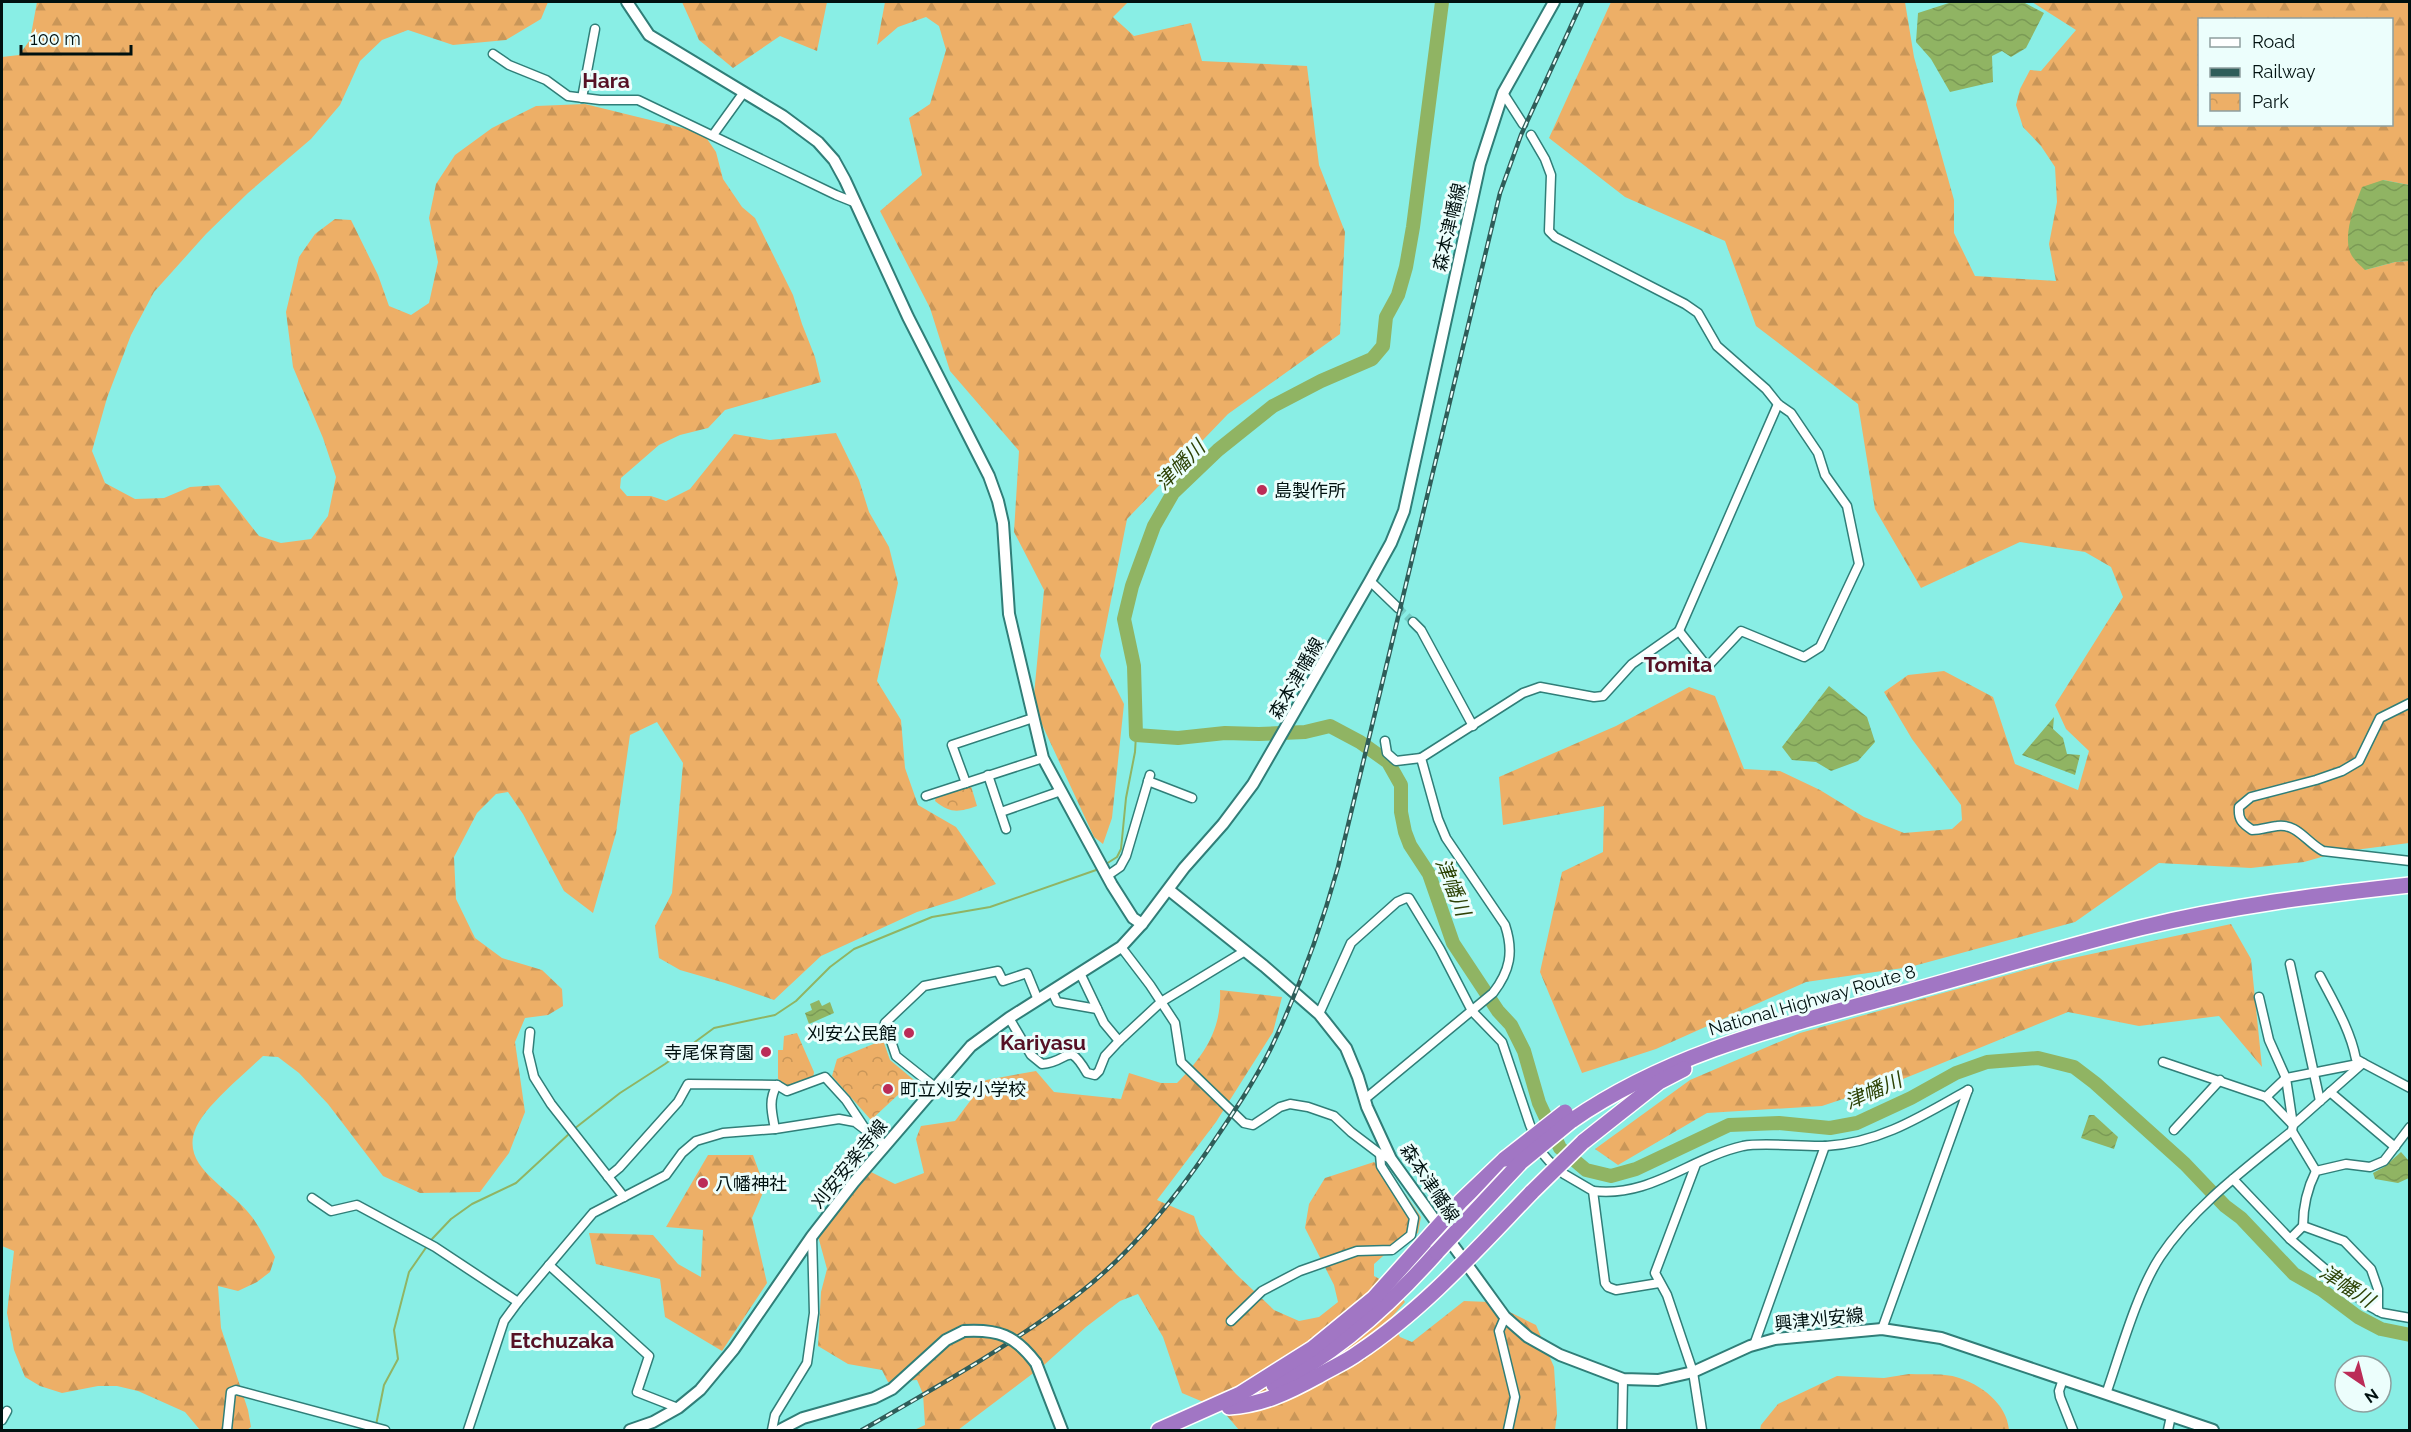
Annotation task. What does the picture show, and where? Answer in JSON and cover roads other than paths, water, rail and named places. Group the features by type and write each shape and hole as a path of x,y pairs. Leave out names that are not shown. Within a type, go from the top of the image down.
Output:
{"highway":[{"name":"National Highway Route 8","path":"1164,1431 1229,1407 1282,1381 1322,1356 1385,1306 1521,1162 1568,1117 1641,1079 1688,1058 1742,1038 2141,928 2304,897 2409,885"},
{"path":"1229,1407 1251,1405 1297,1388 1357,1354 1398,1323 1464,1262 1583,1142 1659,1082 1720,1051 1786,1026"},
{"path":"1159,1431 1240,1394 1314,1348 1374,1298 1439,1226 1505,1159 1568,1117"}],"main road":[{"path":"627,2 649,35 783,116 818,142 834,160 908,317 984,467 998,501 1002,523 1009,614 1042,758 1104,870 1133,918 1142,924"},
{"name":"森本津幡線","path":"1464,1262 1391,1159 1346,1048 1319,1014 1169,890 1184,868 1253,784 1277,746 1391,543 1404,511 1480,164 1503,93 1554,2"},
{"name":"刈安安楽寺線","path":"630,1431 653,1422 678,1408 700,1390 734,1349 812,1236 885,1145 970,1046 1009,1018 1120,947 1169,890"},
{"name":"興津刈安線","path":"1464,1262 1505,1317 1528,1337 1560,1355 1623,1379 1658,1380 1693,1372 1754,1345 1775,1339 1881,1329 1941,1338 2213,1431"},
{"path":"780,1431 803,1418 874,1398 892,1389 946,1340 964,1331 985,1330 1003,1333 1022,1346 1036,1363 1061,1430"}],"street":[{"path":"582,98 595,29"},
{"path":"493,54 509,65 546,80 568,96 638,100 856,203"},
{"path":"713,135 744,92"},
{"path":"1503,93 1523,124"},
{"path":"1531,135 1551,175 1549,231 1555,237 1685,304 1698,313 1717,346 1766,389 1778,405 1791,413 1818,453 1825,475 1847,506 1859,564 1820,647 1804,657 1741,631 1710,664 1705,664 1679,632"},
{"path":"1385,741 1387,753 1396,761 1421,758 1524,693 1540,687 1594,697 1603,696 1632,664 1679,632 1778,405"},
{"path":"1370,581 1398,608"},
{"path":"1413,622 1421,630 1473,726"},
{"path":"2409,703 2380,718 2359,761 2342,771 2316,780 2251,797 2240,807 2238,816 2241,822 2252,830 2277,825 2289,826 2311,845 2323,851 2409,861"},
{"path":"966,783 952,745 1033,718"},
{"path":"926,796 1042,758"},
{"path":"1365,1099 1480,1004 1503,980 1511,958 1510,939 1505,925 1446,838 1438,819 1421,758"},
{"path":"988,775 1006,829"},
{"path":"1104,870 1120,867 1126,856 1149,778 1192,798"},
{"path":"1001,812 1061,791"},
{"path":"1319,1014 1351,943 1397,902 1409,898 1440,949 1472,1011 1502,1042 1530,1125 1543,1154 1564,1174 1593,1191 1612,1194 1642,1188 1744,1146 1825,1146 1856,1143 1882,1135 1968,1090 1881,1329"},
{"path":"1120,947 1175,1023 1181,1062 1244,1123 1252,1125 1280,1107 1290,1104 1308,1107 1334,1116 1380,1154 1391,1159"},
{"path":"1009,1018 1031,1055 1042,1064 1068,1054 1074,1055 1081,1061 1087,1073 1092,1075 1099,1071 1105,1056 1119,1041 1161,1002 1245,951"},
{"path":"2290,964 2297,1004 2301,1009 2312,1073 2320,1101"},
{"path":"935,1087 896,1056 885,1023 924,986 998,971 1003,981 1027,973 1038,1000"},
{"path":"1080,973 1104,1023 1119,1041"},
{"path":"2320,976 2349,1032 2356,1059 2409,1088"},
{"path":"1052,991 1057,1002 1097,1009"},
{"path":"2259,997 2268,1040 2286,1078 2292,1128"},
{"path":"530,1032 528,1052 534,1077 569,1127 624,1197"},
{"path":"2163,1062 2266,1097 2292,1128 2316,1171"},
{"path":"2266,1097 2286,1078 2363,1063"},
{"path":"2106,1394 2143,1292 2158,1259 2176,1235 2231,1181 2363,1063"},
{"path":"608,1177 619,1168 678,1102 688,1084 777,1085 787,1090 825,1077 846,1100 864,1127"},
{"path":"2174,1130 2220,1080"},
{"path":"775,1129 771,1105 772,1093 777,1085"},
{"path":"2330,1092 2395,1147"},
{"path":"468,1431 504,1321 518,1302 593,1213 666,1175 682,1153 696,1141 723,1133 775,1129 839,1119 855,1122 864,1127 885,1145"},
{"path":"2316,1171 2346,1164 2370,1167 2384,1161 2409,1127"},
{"path":"1754,1345 1825,1146"},
{"path":"1231,1321 1262,1292 1300,1271 1357,1251 1392,1250 1411,1235 1414,1218 1381,1166 1380,1154"},
{"path":"1696,1164 1655,1273 1667,1296 1693,1372 1702,1431"},
{"path":"2289,1239 2303,1226 2307,1189 2316,1171"},
{"path":"2231,1181 2289,1239 2367,1305 2378,1311 2409,1318"},
{"path":"1593,1191 1605,1283 1616,1290 1659,1283"},
{"path":"312,1198 331,1211 357,1205 434,1246 518,1302"},
{"path":"2303,1226 2344,1241 2371,1269 2378,1289 2378,1311"},
{"path":"772,1431 775,1415 807,1363 814,1313 812,1236"},
{"path":"549,1265 649,1356 637,1392 678,1408"},
{"path":"1505,1317 1499,1331 1515,1397 1508,1431"},
{"path":"1622,1431 1623,1379"},
{"path":"2062,1379 2059,1391 2073,1431"},
{"path":"227,1431 231,1392 236,1390 383,1430"},
{"path":"2,1420 7,1411"},
{"path":"2168,1431 2171,1416"}],"water":[{"path":"1952,2 2023,2 2044,13 2026,48 2011,57 2002,51 1992,56 1993,82 1950,92 1931,59 1916,42 1918,13"},
{"path":"2383,180 2409,185 2409,261 2395,262 2365,270 2353,258 2349,248 2350,221 2362,187"},
{"path":"1829,686 1867,717 1875,742 1858,761 1831,771 1816,762 1792,760 1782,747"},
{"path":"2054,717 2053,729 2063,738 2067,754 2080,755 2075,775 2022,755"},
{"path":"819,1000 822,1006 830,1002 834,1013 809,1024 805,1013 812,1010 810,1004"},
{"path":"2089,1115 2094,1115 2118,1137 2114,1149 2081,1138"},
{"path":"2401,1152 2409,1161 2409,1178 2398,1183 2375,1179 2373,1173 2384,1167"}],"waterway":[{"name":"津幡川","path":"1442,2 1413,227 1398,295 1386,317 1383,346 1372,359 1321,381 1273,406 1218,450 1173,493 1154,526 1132,586 1124,619 1134,666 1136,735 1178,738 1225,733 1305,732 1330,726 1360,742 1388,762 1401,785 1401,812 1405,832 1410,845 1429,874 1453,943 1498,1011 1511,1025 1524,1051 1539,1103 1560,1148 1586,1170 1611,1176 1636,1169 1729,1125 1779,1123 1830,1128 1857,1123 1911,1098 1956,1073 1987,1062 2038,1058 2074,1067 2095,1083 2185,1164 2294,1274 2322,1290 2358,1317 2381,1329 2410,1335"},
{"path":"1106,864 1117,857 1121,849 1136,735"},
{"path":"574,1129 620,1093 714,1028 775,1015 796,1001 830,967 854,949 932,917 990,907 1099,869"},
{"path":"376,1425 384,1385 398,1359 394,1330 409,1272 432,1239 451,1219 472,1204 516,1183 570,1133"}],"tunnel":[{"path":"1398,608 1413,622"}],"railway":[{"path":"862,1430 972,1366 1052,1314 1096,1280 1132,1246 1194,1170 1242,1099 1272,1046 1309,958 1338,867 1500,193 1521,135 1582,2"}],"place":[{"name":"島製作所","path":"1262,490"},
{"name":"刈安公民館","path":"909,1033"},
{"name":"寺尾保育園","path":"766,1052"},
{"name":"町立刈安小学校","path":"888,1089"},
{"name":"八幡神社","path":"703,1183"}],"district":[{"name":"Hara","path":"606,80"},
{"name":"Tomita","path":"1678,664"},
{"name":"Kariyasu","path":"1043,1042"},
{"name":"Etchuzaka","path":"562,1340"}]}
